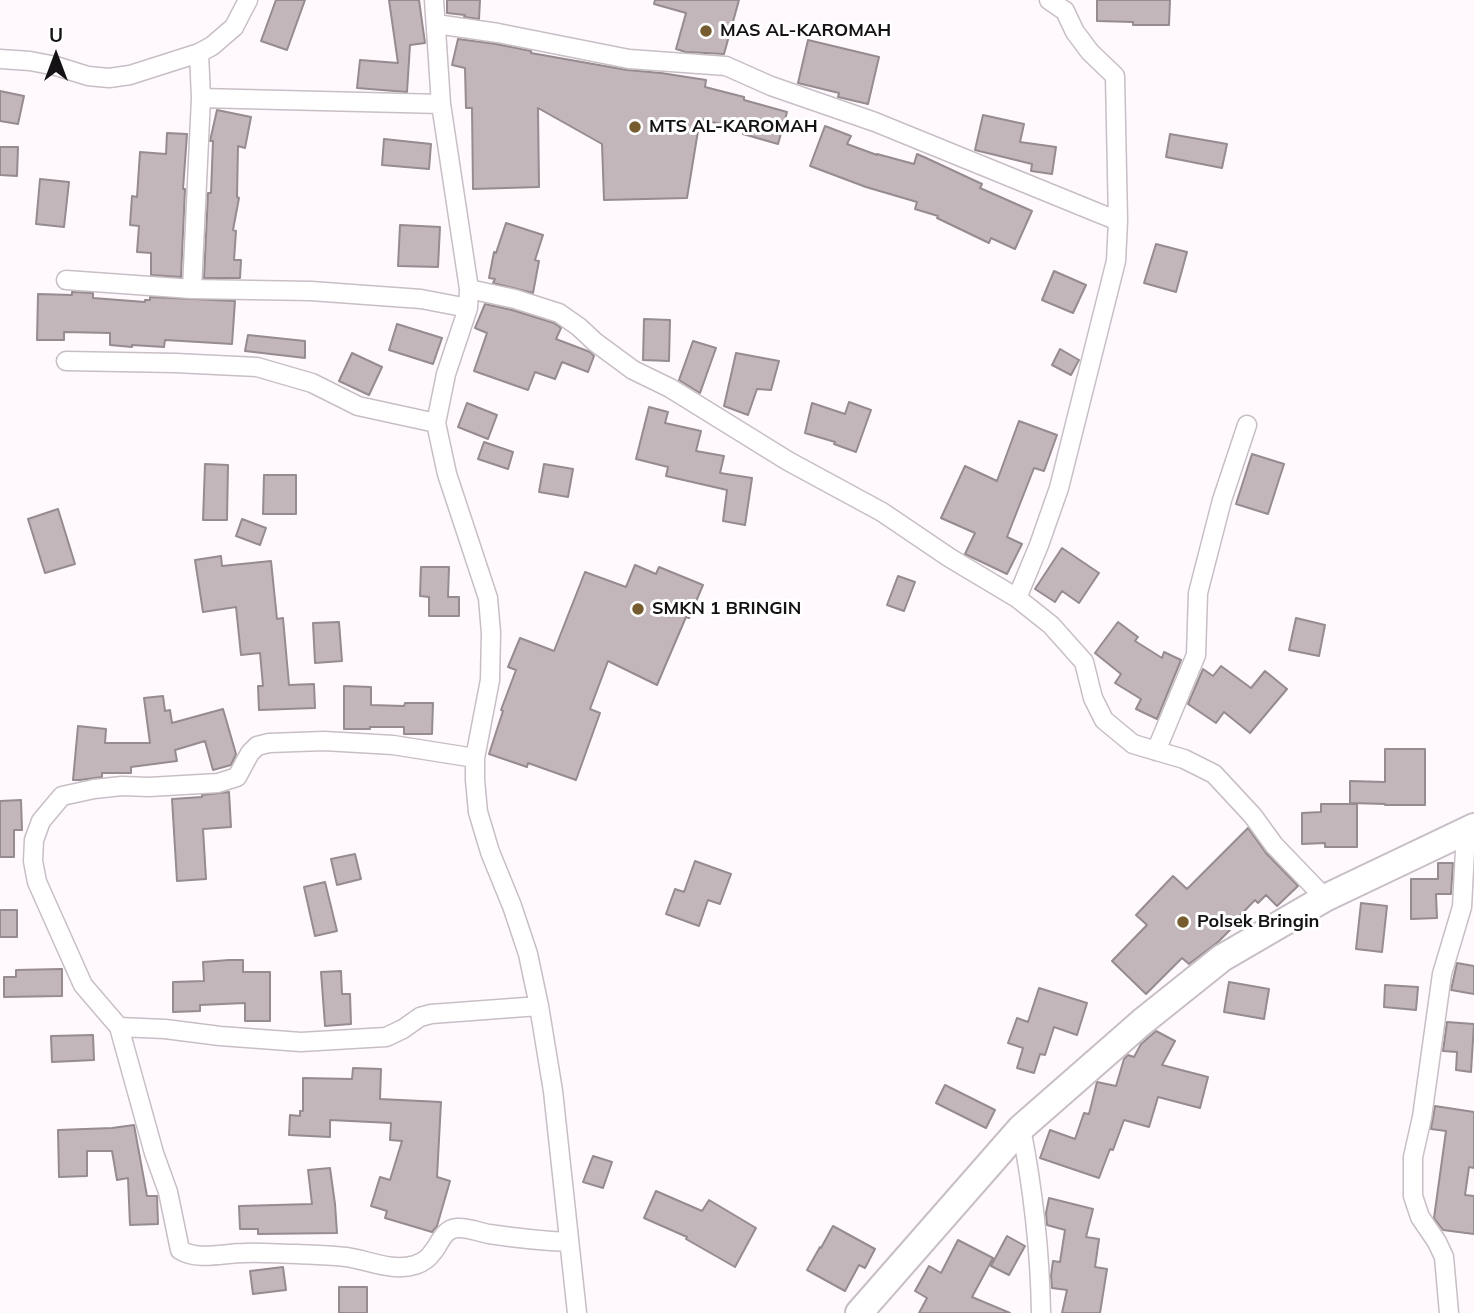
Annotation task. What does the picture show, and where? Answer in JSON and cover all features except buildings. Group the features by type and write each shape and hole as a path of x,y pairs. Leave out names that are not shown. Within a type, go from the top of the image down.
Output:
{"street":[{"path":"0,59 56,65 88,76 109,78 130,75 199,53 212,46 234,27 248,0"},
{"path":"434,0 441,104 469,289 468,308 446,374 436,423 447,474 488,598 491,633 490,680 475,758 478,812 528,954 539,1006 552,1091 577,1313"},
{"path":"1017,598 1059,488 1116,261 1118,222 1115,76 1075,32 1065,11 1049,0"},
{"path":"436,24 498,33 629,59 726,65 771,86 875,122 1118,222"},
{"path":"192,289 201,98 199,53"},
{"path":"201,98 441,104"},
{"path":"66,280 192,289 311,291 421,299 468,308"},
{"path":"469,289 515,299 559,313 633,370 670,388 788,461 881,512 1017,598 1051,625 1084,662 1093,698 1104,720 1133,744 1184,760 1214,774 1274,845 1325,898"},
{"path":"66,361 257,368 312,383 358,406 436,423"},
{"path":"1156,751 1196,655 1198,593 1222,500 1247,425"},
{"path":"475,758 393,745 324,741 269,743 250,753 237,777 218,783 122,786 62,796 41,821 34,840 33,861 37,882 83,985 119,1027 150,1141 168,1192 180,1250 188,1255 200,1256 245,1253 319,1255 400,1267 414,1266 424,1261 432,1254 444,1234 452,1228 460,1227 540,1241 569,1242"},
{"path":"859,1313 1021,1128 1222,958 1325,898 1470,829"},
{"path":"1449,1313 1444,1257 1420,1217 1413,1196 1413,1157 1422,1117 1442,974 1462,907 1470,829"},
{"path":"119,1027 300,1042 372,1039 394,1034 420,1017 431,1014 539,1006"},
{"path":"1021,1128 1034,1210 1041,1313"}],"place":[{"name":"MAS AL-KAROMAH","path":"706,31"},
{"name":"MTS AL-KAROMAH","path":"635,127"},
{"name":"SMKN 1 BRINGIN","path":"638,609"},
{"name":"Polsek Bringin","path":"1183,922"}]}
